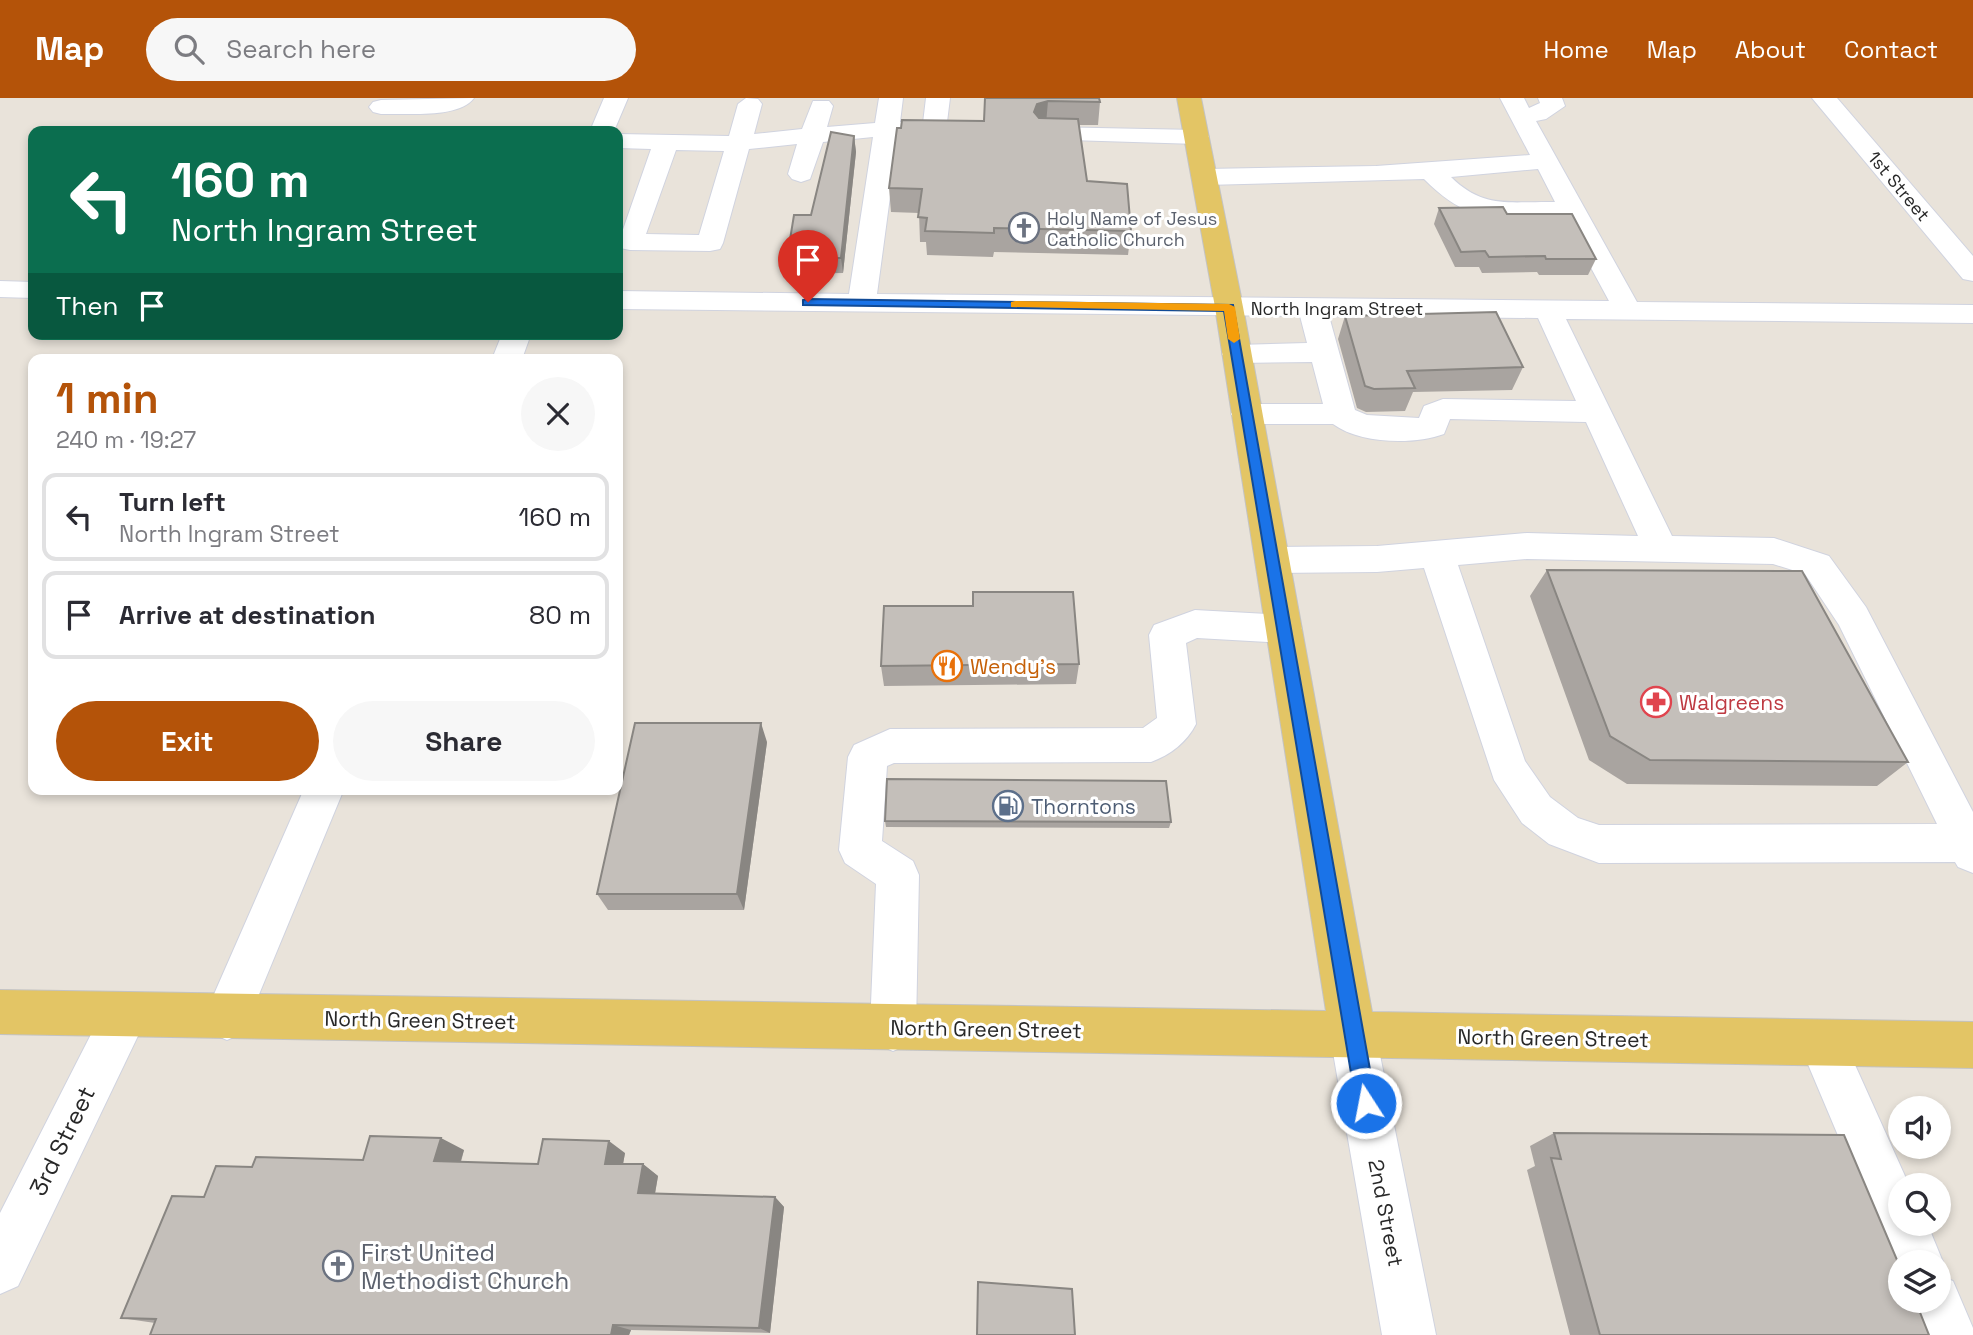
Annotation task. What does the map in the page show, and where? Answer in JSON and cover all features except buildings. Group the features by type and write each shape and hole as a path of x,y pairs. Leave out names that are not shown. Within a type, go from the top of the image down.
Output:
{"main road":[{"name":"2nd Street","path":"1189,98 1229,307 1353,1035"},
{"name":"North Green Street","path":"0,1012 1973,1045"}],"street":[{"path":"380,109 450,105 462,98"},
{"path":"604,126 616,98"},
{"path":"862,303 891,98"},
{"path":"623,141 739,144 886,130 934,131 938,98"},
{"path":"1516,107 1538,114 1553,106 1550,98"},
{"name":"1st Street","path":"1824,98 1973,273"},
{"path":"666,143 630,242 710,243 750,104"},
{"path":"802,174 821,106"},
{"path":"1516,107 1628,310"},
{"path":"1048,134 1197,137"},
{"path":"1206,177 1432,172 1546,161"},
{"path":"1432,172 1455,195 1481,209 1573,210"},
{"path":"0,289 28,290"},
{"name":"North Ingram Street","path":"623,300 1973,314"},
{"path":"1312,308 1341,414 1344,420 1356,425 1425,429 1433,426 1435,413 1443,409 1596,412"},
{"path":"1548,310 1661,548"},
{"path":"1237,354 1324,352"},
{"path":"1247,414 1341,414"},
{"path":"1272,560 1377,559 1527,546 1774,551 1816,565 1853,617 1970,848 1599,844 1564,831 1536,810 1508,768 1437,554"},
{"path":"893,1028 898,875 860,849 868,757 890,746 1151,745 1177,724 1167,635 1195,624 1284,629"},
{"path":"227,1017 321,795"},
{"name":"3rd Street","path":"0,1268 125,1015"},
{"name":"2nd Street","path":"1353,1035 1409,1335"},
{"path":"1822,1043 1888,1193"},
{"path":"1940,1313 1949,1335"}],"slow traffic":[{"path":"1015,305 1229,307 1234,339"}],"place":[{"name":"Holy Name of Jesus Catholic Church","path":"1024,228"},
{"name":"Wendy's","path":"947,666"},
{"name":"Walgreens","path":"1656,702"},
{"name":"Thorntons","path":"1008,806"},
{"name":"First United Methodist Church","path":"338,1266"}],"route":[{"path":"808,302 1229,307 1366,1103"}]}
